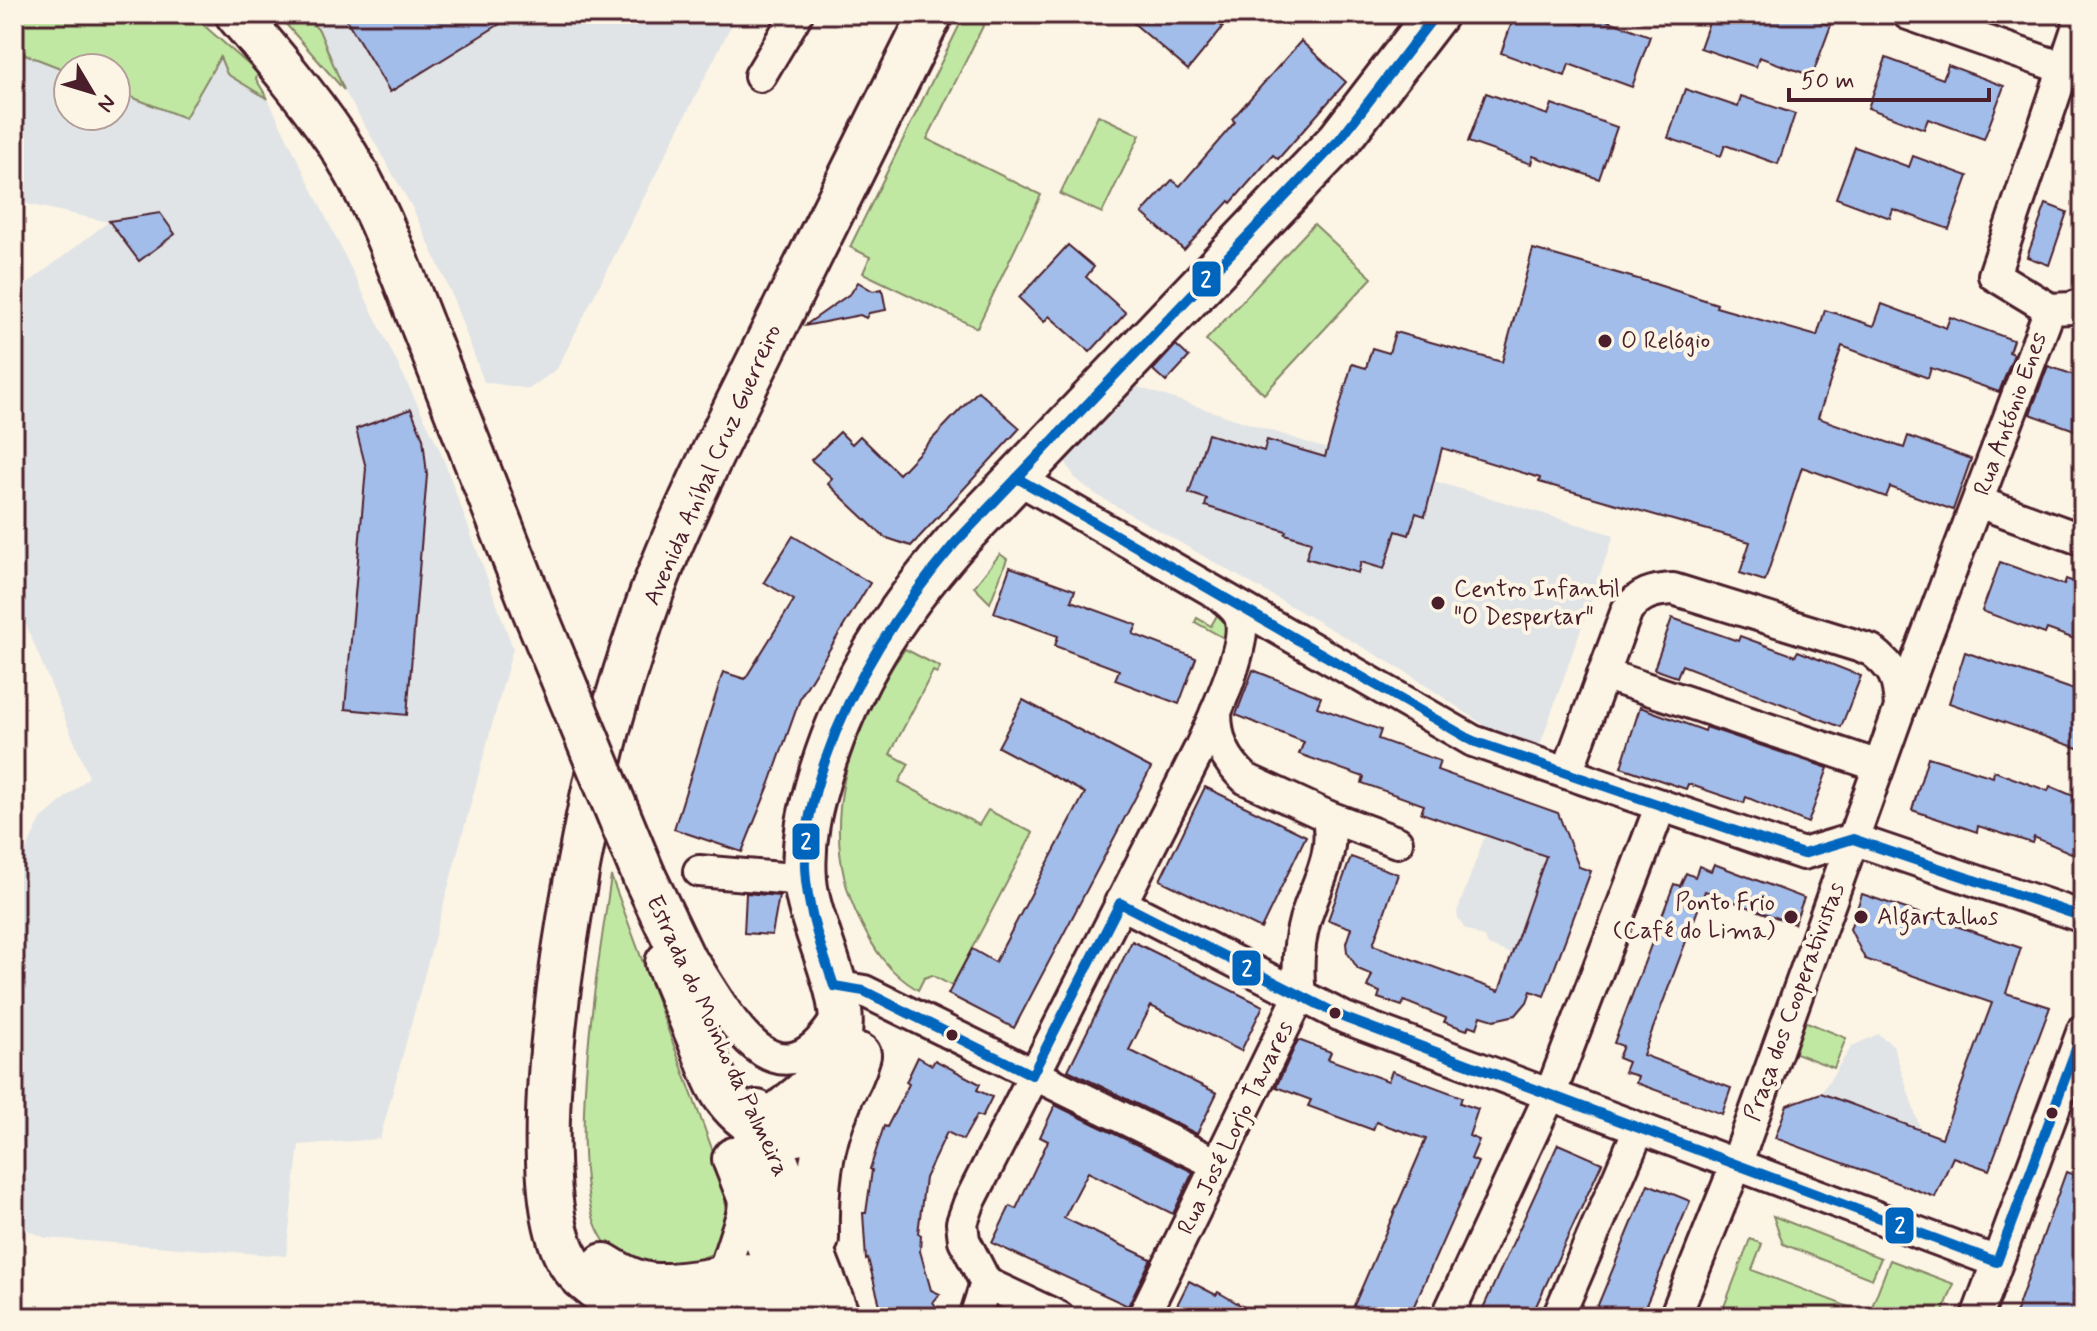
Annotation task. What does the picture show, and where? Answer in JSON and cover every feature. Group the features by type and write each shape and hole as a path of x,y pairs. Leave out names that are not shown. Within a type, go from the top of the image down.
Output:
{"street":[{"path":"237,14 289,75 337,141 395,256 534,610 652,892 721,1005 745,1037 764,1052 785,1060 807,1054 821,1040 846,996"},
{"path":"760,76 797,14"},
{"name":"Avenida Aníbal Cruz Guerreiro","path":"559,989 584,839 608,734 653,591 714,450 931,14"},
{"path":"773,1307 793,1268 817,1188 825,1137 854,1070 865,1032 866,1012 846,996 816,933 805,880 807,821 830,744 859,679 893,620 921,583 1339,140 1436,14"},
{"path":"1908,14 2073,72"},
{"name":"Rua António Enes","path":"1853,839 1978,502 2072,312 1994,275 2073,72 2082,14"},
{"path":"1017,478 1473,741 1803,854 1853,839 2083,917"},
{"path":"1978,502 2083,540"},
{"path":"1567,773 1627,610 1638,597 1655,590 1673,589 1871,650 1895,651 1905,648 1930,630"},
{"path":"1059,1317 986,1283 967,1250 962,1223 1032,1075 1216,712 1238,650 1241,619 1222,596"},
{"path":"1238,650 1272,632 1292,638"},
{"path":"1871,650 1888,663 1898,681 1900,710"},
{"path":"1603,674 1879,766"},
{"path":"1216,712 1222,750 1246,779"},
{"path":"711,1317 743,1212 750,1148 773,1116 816,1082 833,1058 840,1033 846,996 822,868 818,815 830,744"},
{"path":"1184,777 1207,767 1246,779 1327,816 1397,842"},
{"path":"1447,1317 1550,1095 1661,805"},
{"name":"Rua José Lorjo Tavares","path":"1143,1317 1300,995 1299,951 1306,918 1331,841 1327,816"},
{"name":"Praça dos Cooperativistas","path":"1675,1317 1736,1165 1853,839"},
{"path":"699,871 805,880"},
{"name":"Estrada do Moinho da Palmeira","path":"652,892 690,1047 745,1186 773,1307"},
{"name":"Estrada do Moinho da Palmeira","path":"652,892 763,1128 805,1231 832,1312"},
{"path":"1120,903 1345,1018 1997,1262"},
{"path":"667,963 718,1085 737,1110 763,1128 777,1135 791,1135 814,1126 835,1104 854,1070"},
{"path":"559,989 569,1179 575,1216 588,1244 602,1264 627,1279 655,1285 766,1275 773,1307"},
{"path":"559,989 547,1112 549,1186 558,1229 570,1262 591,1284 618,1301 656,1316 711,1317 773,1307 799,1285 832,1312"},
{"path":"846,996 1032,1075 1217,1164"},
{"path":"1977,1317 2083,1030"},
{"path":"1558,1317 1639,1129"},
{"path":"817,1188 817,1245 832,1312"},
{"path":"975,1317 986,1283"}],"shaded area":[{"path":"302,14 737,14 557,369 529,389 484,382 451,293 413,209 344,90 319,31"},
{"path":"14,50 52,65 52,132 132,132 132,97 185,118 220,56 227,74 268,99 440,450 513,648 380,1139 299,1145 286,1256 46,1238 14,1225 14,876 41,819 89,777 14,596 14,294 108,222 14,201"},
{"name":"Centro Infantil \"O Despertar\"","path":"1135,386 1327,449 1614,535 1538,751 1494,732 1406,672 1095,494 1075,478 1065,461 1069,452"},
{"path":"1485,835 1546,856 1511,954 1488,945 1485,938 1464,928 1458,918 1457,912"},
{"path":"1878,1034 1893,1045 1921,1131 1821,1093 1852,1046"}],"green space":[{"path":"14,14 191,14 258,73 256,79 268,99 227,74 220,57 185,118 132,97 132,52 52,52 52,65 14,50"},
{"path":"277,14 301,14 319,30 344,90"},
{"path":"965,14 989,14 927,139 1041,195 977,328 863,273 870,257 850,247"},
{"path":"1098,115 1140,135 1102,213 1060,194"},
{"path":"1314,224 1372,278 1264,394 1206,340"},
{"path":"1000,554 1007,559 990,603 974,587"},
{"path":"1220,610 1229,615 1231,642 1195,622 1197,618 1211,626"},
{"path":"905,649 940,667 937,673 933,671 890,754 909,764 899,782 979,825 988,810 1033,833 952,986 932,975 924,978 918,990 883,960 871,942 847,886 840,851 839,815 844,780 854,745 885,679"},
{"path":"611,876 721,1173 725,1194 725,1212 717,1252 673,1266 646,1266 609,1247 593,1218 586,1176 586,1069"},
{"path":"1802,1020 1846,1038 1834,1068 1790,1051"},
{"path":"1773,1216 1881,1258 1872,1279 1783,1244"},
{"path":"1750,1239 1762,1244 1752,1270 1865,1313 1864,1317 1720,1317"},
{"path":"1890,1260 1954,1284 1941,1317 1868,1317"}],"building":[{"path":"343,14 516,14 390,92"},
{"path":"1123,14 1207,14 1223,27 1188,70"},
{"path":"1515,14 1552,14 1583,25 1590,14 1650,36 1632,87 1569,64 1565,76 1501,53"},
{"path":"1712,14 1799,14 1831,25 1812,76 1759,57 1756,67 1700,48"},
{"path":"1301,41 1346,82 1278,159 1273,155 1184,250 1142,213 1172,180 1180,186 1235,122 1232,119"},
{"path":"1886,58 1943,79 1948,65 2004,86 1984,139 1928,119 1924,129 1868,108"},
{"path":"1685,89 1738,107 1741,96 1795,114 1778,164 1725,145 1721,156 1668,138"},
{"path":"1486,93 1548,115 1552,104 1617,127 1599,179 1533,156 1531,164 1468,142"},
{"path":"1855,147 1909,167 1913,156 1968,176 1949,229 1893,209 1890,218 1836,198"},
{"path":"2046,204 2067,212 2049,265 2027,257"},
{"path":"160,213 175,234 139,261 109,221"},
{"path":"1068,245 1094,267 1086,277 1126,313 1090,352 1049,316 1044,322 1019,298"},
{"path":"1533,249 1817,336 1825,310 1874,326 1882,304 1946,328 1950,317 2013,340 2009,352 2014,354 1999,392 1931,368 1928,378 1842,346 1818,418 1904,448 1908,436 1971,459 1953,510 1890,487 1886,497 1802,467 1765,581 1740,573 1750,542 1539,482 1540,478 1442,448 1425,516 1416,513 1409,535 1396,531 1384,569 1361,562 1358,573 1306,558 1311,542 1205,506 1207,499 1189,493 1208,434 1264,451 1267,440 1325,457 1352,364 1366,368 1372,348 1389,353 1395,332 1502,362"},
{"path":"858,282 873,291 882,289 886,310 869,313 866,318 860,315 804,326 851,293"},
{"path":"1176,345 1189,357 1166,382 1153,370"},
{"path":"2048,366 2083,378 2083,433 2030,414"},
{"path":"978,391 1020,428 911,546 884,537 828,484 832,478 811,460 840,432 852,444 860,436 899,474"},
{"path":"411,409 423,438 427,475 407,715 345,709 366,468 356,429"},
{"path":"793,536 870,583 801,696 742,852 674,829 723,672 745,679 794,600 764,582"},
{"path":"2000,562 2064,585 2066,579 2083,585 2083,642 2047,629 2045,634 1982,611"},
{"path":"1010,567 1075,590 1071,601 1137,625 1133,634 1196,658 1179,704 1115,680 1119,670 1055,646 1058,636 994,613"},
{"path":"1672,618 1738,641 1740,636 1795,656 1798,651 1861,676 1841,727 1682,665 1677,677 1654,669"},
{"path":"1965,652 2083,693 2083,750 1949,703"},
{"path":"1253,670 1321,697 1317,707 1381,730 1378,739 1440,761 1437,770 1558,813 1579,867 1591,871 1544,996 1531,991 1527,1002 1516,1015 1494,1020 1481,1016 1477,1028 1469,1025 1467,1030 1404,1001 1402,1006 1378,998 1380,992 1367,987 1372,975 1358,969 1347,952 1346,943 1351,928 1328,920 1351,857 1398,874 1373,945 1499,991 1546,856 1421,813 1424,805 1362,783 1364,777 1299,754 1304,742 1236,715"},
{"path":"1023,700 1151,768 1014,1028 948,994 972,949 995,962 1085,793 998,747"},
{"path":"1640,707 1705,731 1706,727 1828,768 1808,823 1746,797 1744,803 1688,784 1686,789 1621,767"},
{"path":"1928,757 1993,777 1994,771 2048,791 2050,786 2083,800 2083,858 2034,837 2032,843 1978,826 1977,832 1912,810"},
{"path":"1205,787 1306,836 1261,929 1160,880"},
{"path":"1714,864 1804,898 1794,924 1705,891 1643,1055 1731,1088 1722,1114 1636,1083 1638,1076 1624,1072 1628,1062 1618,1058 1623,1046 1614,1043 1674,884 1680,886 1686,873 1695,877 1699,866 1711,871"},
{"path":"746,893 779,896 772,935 744,933"},
{"path":"1862,894 2021,948 2006,993 2050,1007 1989,1170 1953,1157 1935,1197 1775,1138 1787,1105 1821,1093 1942,1138 1992,1003 1865,959 1850,929"},
{"path":"1132,941 1263,1006 1241,1051 1151,1006 1129,1050 1217,1093 1197,1134 1068,1070"},
{"path":"1298,1040 1331,1052 1328,1059 1388,1081 1392,1071 1462,1097 1460,1103 1478,1109 1469,1136 1479,1140 1471,1159 1478,1162 1409,1317 1349,1317 1426,1139 1376,1122 1373,1130 1308,1106 1311,1100 1276,1087"},
{"path":"918,1057 932,1065 935,1060 980,1084 977,1090 992,1097 982,1117 977,1115 963,1140 947,1132 925,1178 918,1233 921,1235 920,1251 931,1290 940,1294 933,1302 943,1317 883,1317 866,1260 863,1213 866,1213 870,1169 884,1126 887,1127 909,1084 906,1082"},
{"path":"1055,1105 1193,1172 1173,1214 1088,1172 1064,1218 1151,1259 1128,1306 992,1243 1010,1206 1016,1209 1048,1141 1040,1137"},
{"path":"1558,1144 1602,1163 1531,1317 1479,1317"},
{"path":"2066,1172 2083,1178 2083,1317 2014,1317"},
{"path":"1648,1184 1690,1201 1641,1317 1593,1317"},
{"path":"1189,1281 1216,1295 1218,1292 1261,1317 1171,1317"}],"transit line":[{"name":"2","path":"1436,14 1339,140 955,543 915,593 880,646 836,731 817,787 808,827 805,868 809,898 815,928 834,986 864,991 1032,1075 1120,903 1345,1018 1997,1262 2083,1030"},
{"name":"2","path":"1017,478 1473,741 1803,854 1853,839 2083,917"}],"place":[{"name":"O Relógio","path":"1605,341"},
{"name":"Centro Infantil \"O Despertar\"","path":"1438,603"},
{"name":"Ponto Frio (Café do Lima)","path":"1791,917"},
{"name":"Algartalhos","path":"1861,917"}]}
